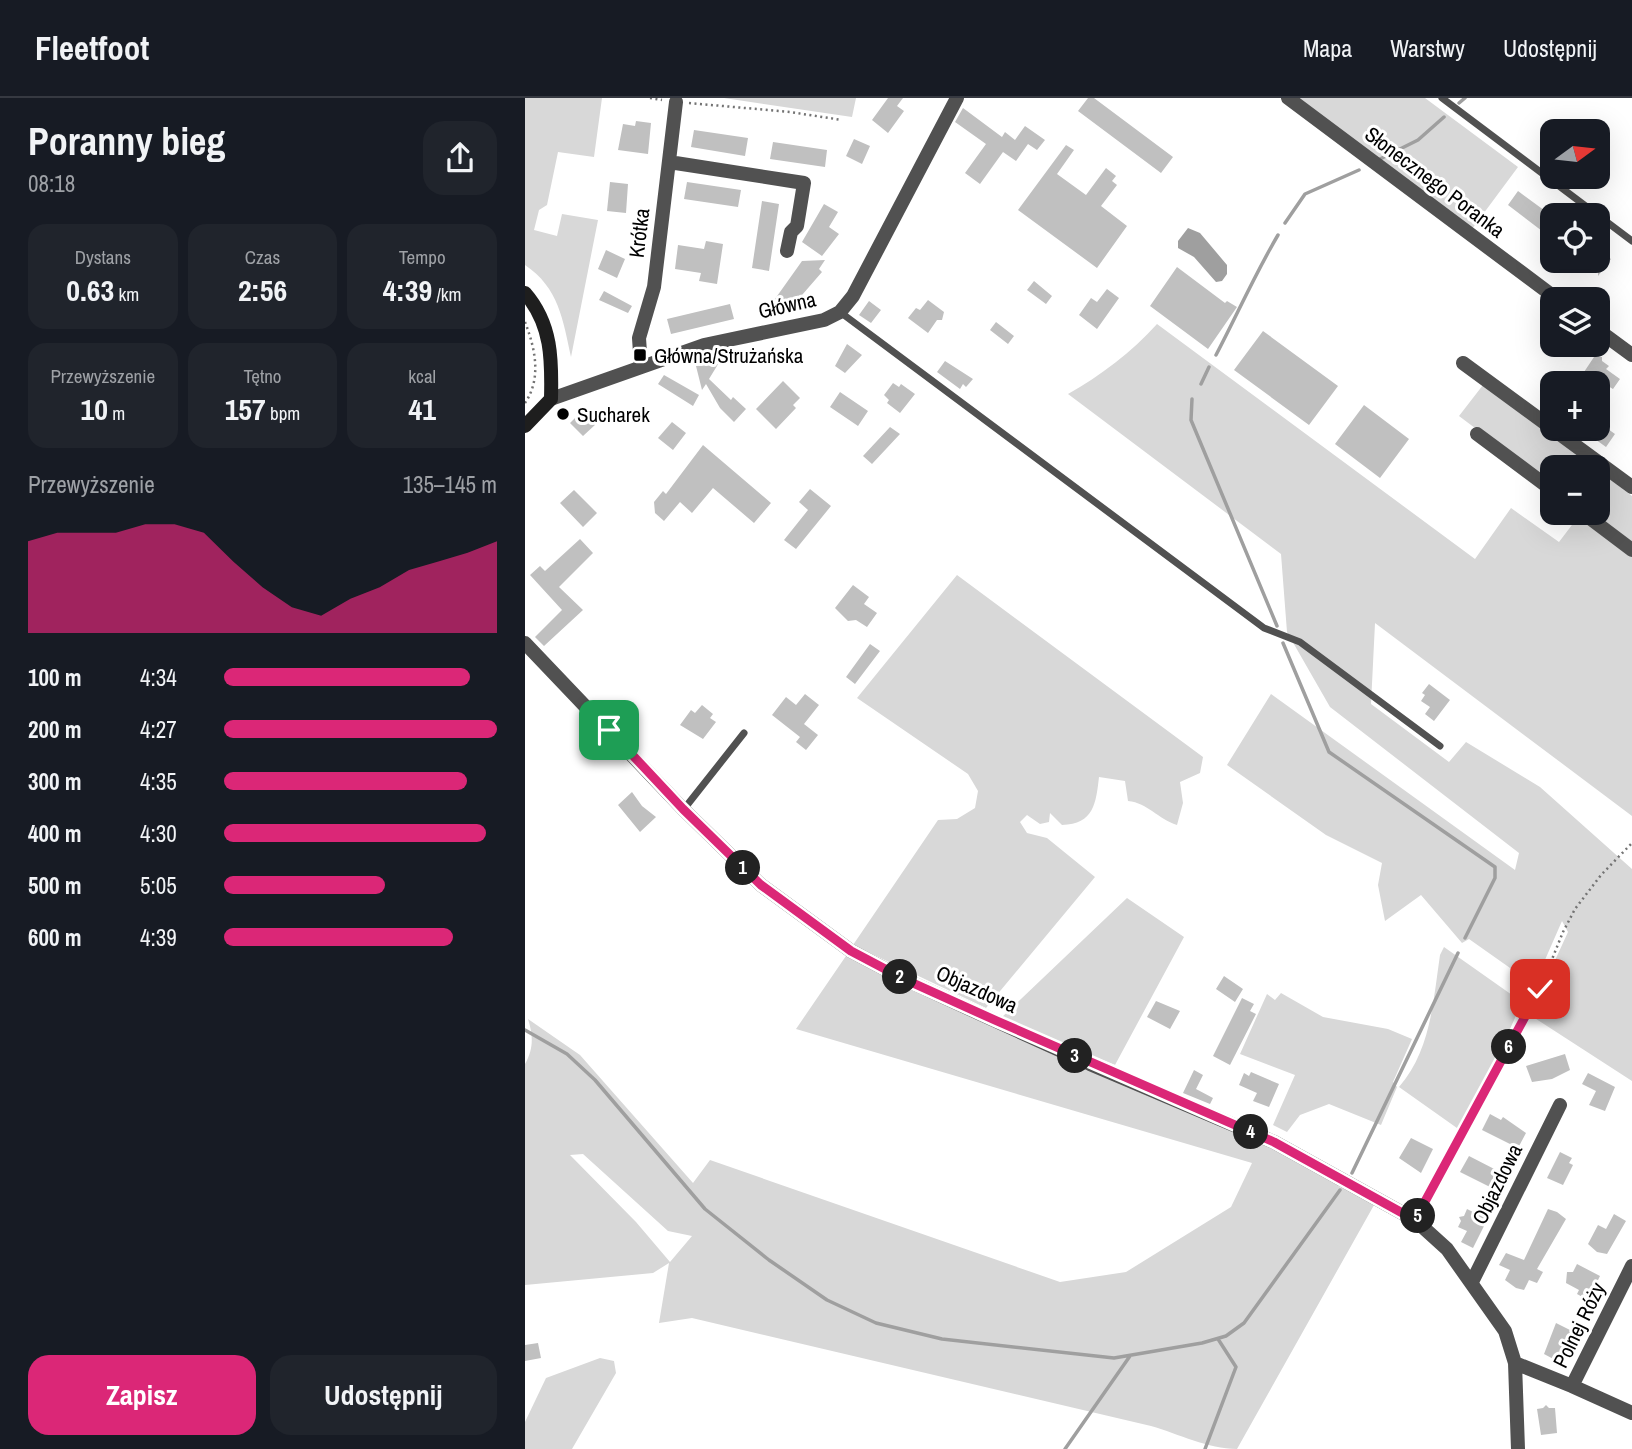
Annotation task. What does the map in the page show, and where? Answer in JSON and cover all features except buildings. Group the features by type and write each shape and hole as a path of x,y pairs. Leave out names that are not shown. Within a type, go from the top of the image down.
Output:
{"main road":[{"path":"525,293 537,310 549,338 551,399 525,426"}],"street":[{"name":"Główna","path":"551,399 704,345 806,325 840,312 853,296 957,98"},
{"name":"Słonecznego Poranka","path":"1288,98 1541,287"},
{"name":"Krótka","path":"641,367 639,338 654,287 676,102"},
{"path":"669,162 804,183 797,226 791,232 787,251"},
{"path":"1610,339 1632,355"},
{"path":"1463,363 1632,488"},
{"path":"1477,434 1540,481"},
{"path":"1599,525 1632,550"},
{"name":"Objazdowa","path":"525,643 683,809 761,885 851,951 978,1013 1274,1142 1415,1220 1447,1249 1505,1331 1515,1363 1518,1449"},
{"name":"Objazdowa","path":"1472,1282 1560,1105"},
{"name":"Polnej Róży","path":"1515,1363 1573,1385 1632,1266"},
{"path":"1573,1385 1632,1413"}],"lane":[{"path":"1443,98 1632,241"},
{"path":"840,312 1264,628 1300,642 1440,746"},
{"path":"683,809 744,733"},
{"path":"1415,1220 1444,1169"}],"path":[{"path":"676,102 790,112 842,120"},
{"path":"525,322 534,347 535,377 525,403"},
{"path":"1444,1169 1540,989 1575,909 1601,875 1632,844"}],"shaded area":[{"path":"525,98 602,98 594,157 558,152 547,205 539,210 534,230 557,236 562,214 598,220 571,357 562,318 552,294 525,265"},
{"path":"724,98 856,98 852,117"},
{"path":"1297,98 1425,98 1518,167 1472,229"},
{"path":"1188,228 1200,233 1227,265 1227,274 1222,281 1216,282 1194,257 1178,248 1178,241"},
{"path":"1157,324 1475,559 1511,508 1559,542 1572,525 1589,525 1632,556 1632,816 1375,623 1371,704 1449,762 1466,742 1540,787 1632,869 1632,1081 1530,1015 1568,932 1562,921 1534,985 1469,939 1462,943 1421,895 1385,921 1378,885 1382,863 1326,835 1227,765 1271,694 1515,870 1519,853 1330,707 1287,632 1281,554 1068,394 1115,363"},
{"path":"1483,385 1540,427 1540,441 1559,441 1578,455 1540,455 1540,477 1459,416"},
{"path":"1610,479 1632,496 1632,544 1606,525 1610,525"},
{"path":"957,575 1203,757 1200,773 1180,782 1183,803 1177,825 1135,802 1128,801 1125,781 1099,777 1094,803 1081,821 1062,825 1050,813 1049,822 1040,824 1027,815 1020,822 1027,833 1047,838 1095,877 986,1008 853,945 938,820 957,819 975,808 978,791 968,774 857,698"},
{"path":"1127,898 1184,937 1115,1065 1000,1019"},
{"path":"1444,947 1522,1002 1464,1133 1399,1087 1410,1073 1424,1041 1440,955"},
{"path":"848,953 1261,1141 1337,1181 1339,1187 1378,1198 1237,1449 1215,1447 1151,1426 692,1318 659,1323 669,1263 653,1273 525,1285 525,1064 532,1042 528,1019 580,1055 693,1183 710,1160 1060,1282 1126,1272 1231,1207 1252,1163 796,1029","holes":["583,1154 668,1231 692,1236 670,1262 636,1222 570,1155"]},
{"path":"1281,993 1323,1017 1388,1029 1412,1039 1393,1082 1397,1087 1381,1125 1329,1104 1300,1115 1287,1132 1273,1125 1295,1075 1240,1054 1267,994 1275,1000"},
{"path":"600,1358 614,1361 616,1373 572,1449 525,1449 525,1422 546,1378"}],"waterway":[{"path":"1459,103 1465,98"},
{"path":"1380,159 1418,140 1444,117"},
{"path":"1285,223 1305,194 1359,170"},
{"path":"1216,355 1278,235"},
{"path":"1201,384 1209,367"},
{"path":"1192,399 1191,420 1277,626"},
{"path":"1283,643 1329,752 1495,867 1495,878 1465,938"},
{"path":"1352,1173 1458,953"},
{"path":"525,1030 567,1054 595,1080 705,1209 769,1260 827,1300 876,1323 942,1339 1114,1358 1202,1343 1226,1336 1244,1323 1340,1190"},
{"path":"1205,1449 1236,1367 1218,1339"},
{"path":"1065,1449 1130,1356"}],"place":[{"name":"Główna/Strużańska","path":"640,355"},
{"name":"Sucharek","path":"563,414"}],"route":[{"path":"609,730 683,809 761,885 851,951 904,979 1090,1063 1274,1142 1415,1220 1540,989"}]}
